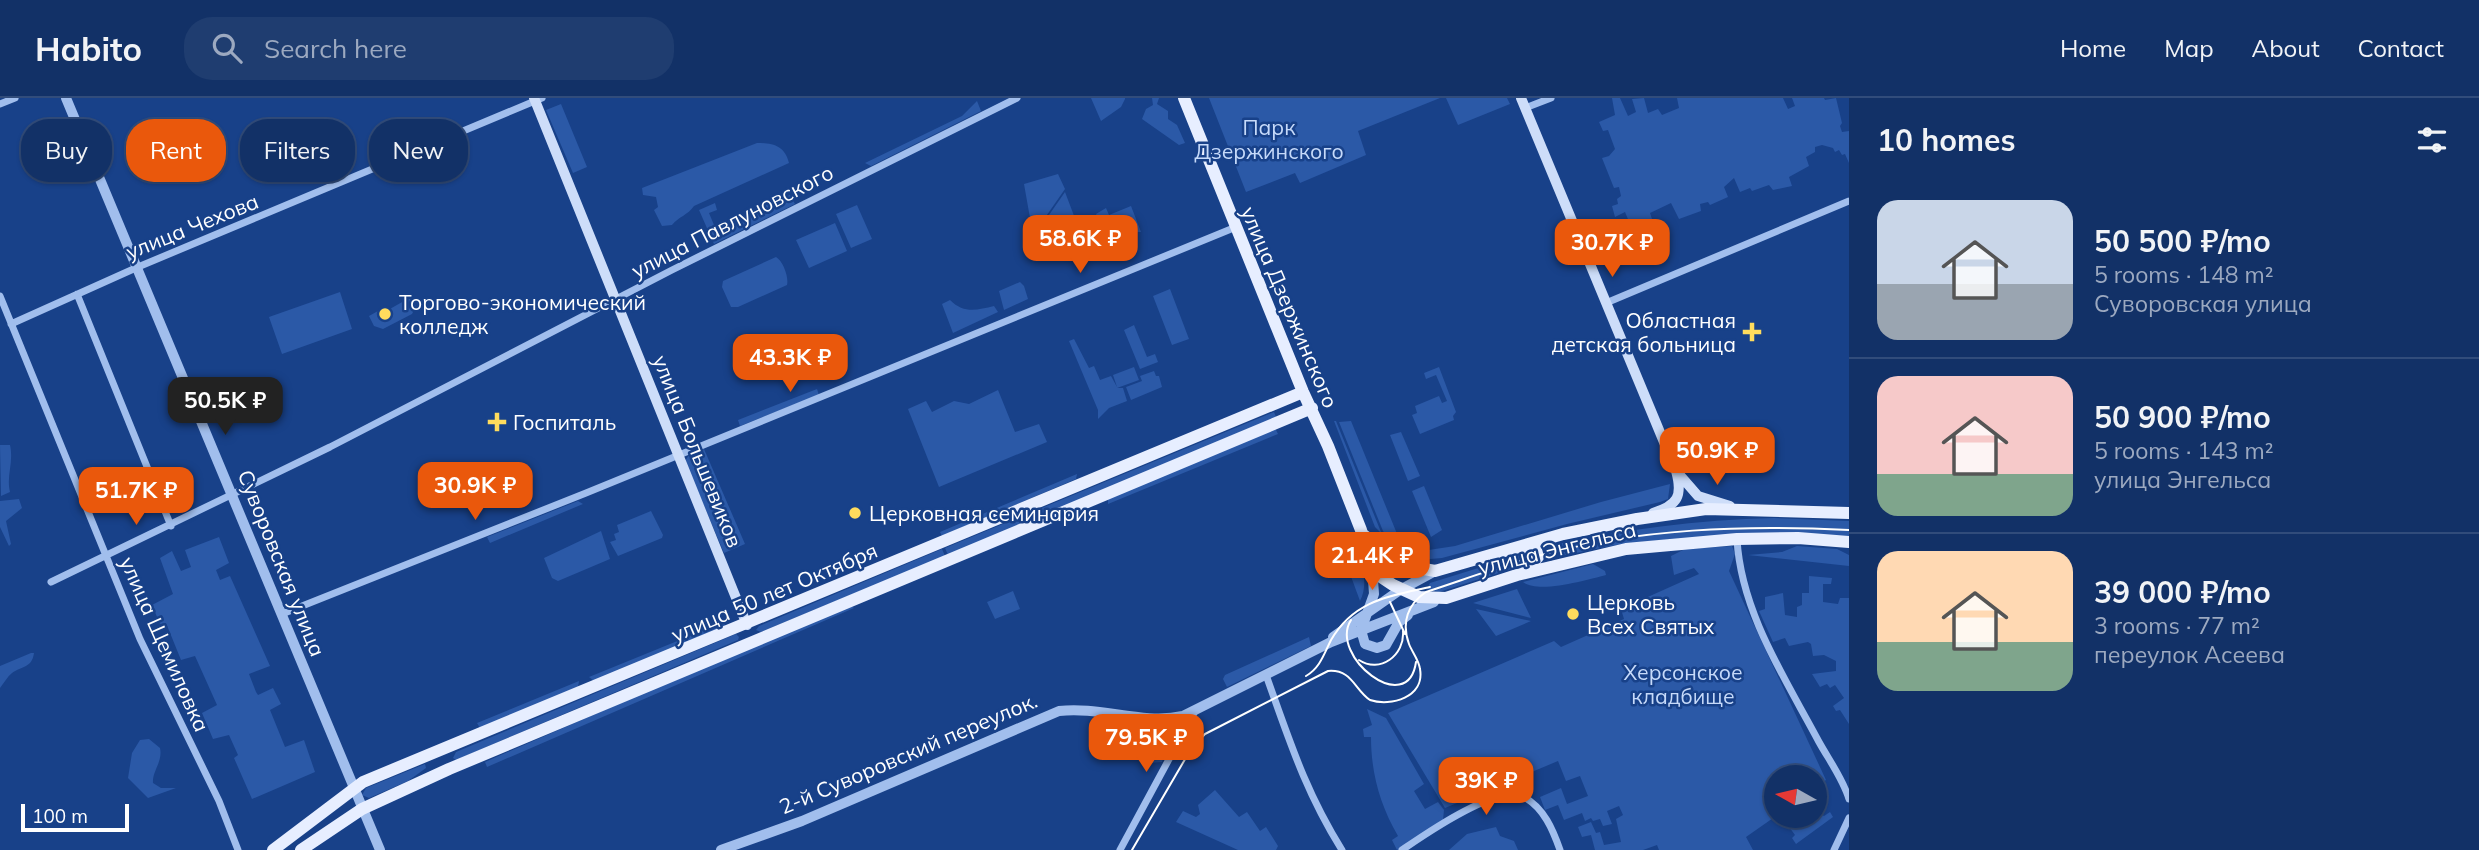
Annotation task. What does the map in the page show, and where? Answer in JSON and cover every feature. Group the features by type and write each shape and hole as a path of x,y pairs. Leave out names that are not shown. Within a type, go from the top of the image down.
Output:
{"main road":[{"name":"улица Дзержинского","path":"1184,98 1362,530"},
{"name":"улица Большевиков","path":"537,99 747,625"},
{"path":"1523,103 1676,471 1679,492 1674,503 1637,519"},
{"name":"улица 50 лет Октября","path":"273,850 353,788 1303,392"},
{"name":"улица 50 лет Октября","path":"301,850 362,809 449,769 1312,408"},
{"path":"1676,471 1691,490 1707,501 1754,508"},
{"name":"улица Энгельса","path":"1362,530 1379,552 1397,565 1435,571 1563,534 1706,509 1754,508 1849,513"},
{"name":"улица Энгельса","path":"1362,530 1371,562 1381,577 1400,590 1419,597 1440,600 1517,575 1626,549 1737,539 1849,541"},
{"path":"1563,534 1544,546 1544,556 1553,561 1570,561"},
{"path":"1511,548 1533,549 1538,557 1534,565 1517,575"},
{"path":"747,625 754,641"},
{"path":"442,751 439,763 449,769"},
{"path":"424,758 434,765 434,774 430,778"}],"street":[{"path":"0,104 15,98"},
{"name":"Суворовская улица","path":"66,98 380,850"},
{"name":"улица Павлуновского","path":"51,582 347,439 615,300 1017,98"},
{"path":"1523,103 1551,98"},
{"name":"улица Чехова","path":"11,324 138,267 537,99"},
{"path":"1606,303 1849,201"},
{"path":"282,614 1236,227"},
{"path":"77,294 171,526"},
{"name":"улица Щемиловка","path":"0,296 140,639 219,801 238,850"},
{"path":"1737,539 1739,569 1744,587 1768,647 1849,799"},
{"path":"1371,562 1375,587 1361,630 1365,644 1372,648 1382,648 1401,620 1440,600"},
{"path":"1318,648 1363,619 1400,590 1435,571"},
{"path":"1318,648 1440,600"},
{"name":"2-й Суворовский переулок.","path":"721,850 802,821 1059,711 1075,709 1161,719 1183,716 1318,648"},
{"path":"1266,675 1282,725 1310,794 1342,850"},
{"path":"1120,850 1195,710"},
{"path":"1402,850 1445,821 1483,802 1513,794 1523,796 1542,812 1560,850"},
{"path":"1834,850 1849,818"}],"green space":[{"path":"1091,98 1125,99 1121,107 1101,121"},
{"path":"1152,98 1159,98 1157,104 1168,111 1168,119 1177,125 1185,143 1179,145 1142,119 1146,109 1153,105"},
{"name":"Парк Дзержинского","path":"1209,98 1440,98 1358,131 1366,155 1300,183 1295,173 1246,192"},
{"path":"1446,98 1507,98 1510,104 1458,125"},
{"path":"1612,98 1620,98 1628,116 1636,112 1632,99 1644,98 1648,113 1658,109 1662,115 1679,108 1677,98 1783,98 1788,109 1795,106 1792,98 1836,98 1842,132 1849,131 1849,163 1845,154 1842,155 1839,150 1835,152 1833,148 1822,145 1815,147 1815,152 1806,157 1809,166 1789,177 1792,186 1773,190 1769,185 1740,192 1734,178 1724,187 1728,197 1710,205 1708,202 1700,204 1701,211 1679,219 1671,203 1650,213 1657,234 1627,244 1622,228 1630,224 1625,212 1615,217 1612,206 1618,204 1617,199 1621,196 1619,187 1614,188 1602,158 1609,156 1615,149 1608,130 1603,131 1599,122 1615,115"},
{"path":"977,101 981,111 871,166 865,163 962,116"},
{"path":"561,104 587,167 573,173 546,110"},
{"path":"757,143 778,147 785,153 789,163 694,206 672,225 662,226 654,210 658,207 656,197 643,195 642,188"},
{"path":"1058,174 1065,189 1033,235 1024,184"},
{"path":"1065,192 1076,221 1034,245 1033,238"},
{"path":"790,195 795,204 714,244 699,210 715,203 717,210 709,213 714,225 718,225"},
{"path":"857,205 872,239 851,248 836,214"},
{"path":"1131,206 1141,232 1129,232 1101,248 1094,231 1094,223 1099,220 1096,214 1106,208 1109,215"},
{"path":"835,223 847,251 809,268 796,240"},
{"path":"776,257 785,270 787,285 738,307 731,307 722,287 723,281"},
{"path":"1020,282 1028,299 1004,310 999,291"},
{"path":"1170,289 1189,339 1172,345 1153,296"},
{"path":"340,292 352,329 282,354 269,317"},
{"path":"411,297 416,306 412,314 383,329 374,326 369,316 378,311 381,314"},
{"path":"950,300 966,309 994,306 998,312 953,333 942,304"},
{"path":"1134,325 1147,357 1155,354 1158,362 1140,369 1124,330"},
{"path":"1074,339 1089,368 1094,366 1100,380 1111,376 1117,387 1113,375 1134,367 1139,380 1117,388 1123,388 1127,401 1109,408 1098,419 1098,410 1069,341"},
{"path":"1439,367 1456,412 1454,420 1420,434 1412,415 1417,413 1415,406 1439,396 1442,403 1447,401 1436,375 1426,379 1424,373"},
{"path":"1154,371 1156,376 1159,376 1162,387 1131,400 1126,387 1142,381 1140,376"},
{"path":"817,389 819,395 740,426 738,420"},
{"path":"998,390 1015,432 1039,424 1047,442 939,487 908,409 926,401 932,412 954,401 969,404"},
{"path":"1274,412 1276,417 948,555 945,548"},
{"path":"1334,421 1381,532 1386,538 1375,527"},
{"path":"1351,421 1402,546 1392,542 1383,531 1339,422"},
{"path":"1275,428 1278,434 1108,504 1108,497"},
{"path":"1401,432 1420,476 1408,481 1390,435"},
{"path":"0,445 10,445 11,458 10,492 1,496"},
{"path":"704,449 745,544 724,553 685,461 689,455"},
{"path":"1077,474 1076,479 942,536 940,532"},
{"path":"1670,484 1668,499 1660,502 1442,558 1418,560 1409,553 1455,546"},
{"path":"1424,486 1442,530 1431,537 1412,491"},
{"path":"19,499 22,508 6,521 11,544 9,546 0,527 0,501"},
{"path":"578,501 583,504 490,543 487,537"},
{"path":"651,511 662,538 618,556 610,542 616,540 614,534 619,532 617,525"},
{"path":"1774,518 1849,521 1849,536 1708,537 1624,544 1550,557 1546,550 1549,546 1633,530 1689,523"},
{"path":"601,531 610,559 558,581 552,578 544,558"},
{"path":"219,537 229,563 216,570 220,580 230,576 270,666 249,674 256,692 258,695 273,688 281,704 270,710 285,747 304,740 315,772 252,799 234,758 238,755 229,735 213,739 202,713 217,705 195,656 181,660 166,623 160,624 152,605 173,594 160,558 172,551 181,571 191,567 185,550"},
{"name":"Херсонское кладбище","path":"1732,546 1735,554 1729,571 1819,765 1764,765 1764,824 1746,837 1753,850 1659,850 1657,845 1643,850 1595,850 1591,835 1582,837 1578,827 1591,822 1596,833 1600,832 1604,845 1621,842 1616,819 1623,815 1619,806 1607,811 1612,824 1603,826 1600,819 1593,821 1591,818 1585,821 1582,813 1564,820 1558,805 1545,810 1540,797 1561,788 1567,804 1588,796 1580,776 1566,781 1558,761 1445,808 1388,713 1554,641 1561,647 1624,619 1621,609 1699,574 1694,568 1674,575 1671,556 1685,549"},
{"path":"1797,546 1837,549 1849,555 1849,566 1748,555 1782,552"},
{"path":"1355,547 1364,581 1360,601 1342,552"},
{"path":"942,549 945,556 761,632 756,630 759,626"},
{"path":"1530,552 1533,562 1439,592 1427,589 1430,583"},
{"path":"1593,564 1605,571 1606,575 1575,583 1540,587 1523,582"},
{"path":"1809,576 1832,578 1831,584 1823,584 1823,602 1838,604 1840,598 1849,598 1849,724 1840,710 1836,711 1833,706 1844,698 1835,685 1830,688 1827,684 1820,687 1812,674 1836,671 1836,661 1824,655 1813,656 1811,644 1808,642 1789,646 1785,638 1773,642 1759,611 1765,609 1765,597 1783,593 1785,615 1797,617 1797,607 1802,605 1802,593 1809,593"},
{"path":"1517,589 1531,618 1473,603"},
{"path":"1013,591 1020,609 995,619 987,602"},
{"path":"848,604 854,608 487,767 485,762"},
{"path":"1476,609 1531,621 1496,636"},
{"path":"724,622 726,627 594,681 589,677"},
{"path":"736,634 738,640 456,760 453,758 456,752"},
{"path":"1309,637 1311,646 1227,687 1223,679 1225,675"},
{"path":"34,653 31,661 12,673 0,688 0,666"},
{"path":"579,681 578,687 480,728 477,723"},
{"path":"1367,709 1386,718 1424,784 1414,791 1425,809 1438,802 1444,810 1443,820 1397,850 1392,840 1398,836 1386,813 1375,776 1371,737 1364,737 1363,729 1372,725"},
{"path":"1163,729 1167,743 1162,762 1149,763 1139,742"},
{"path":"149,739 160,748 161,753 153,783 161,788 176,788 148,798 128,778 132,753 140,740"},
{"path":"425,764 426,768 408,781 369,798 362,795 366,788"},
{"path":"1215,790 1239,817 1247,812 1260,831 1266,827 1278,846 1276,850 1238,850 1176,822 1183,811 1196,817 1200,814 1198,805"},
{"path":"1830,812 1833,817 1827,821 1827,814"},
{"path":"1496,827 1500,836 1514,841 1518,850 1449,850 1467,834"},
{"path":"1790,828 1818,828 1796,844 1792,838 1795,835"}],"tram line":[{"path":"1132,850 1191,749 1205,734 1328,671 1348,676 1370,700 1396,701 1412,693 1420,679 1420,669 1409,644 1406,621 1415,602 1426,592 1524,560 1615,539 1731,529 1849,530"},
{"path":"1306,676 1318,665 1340,627 1362,608 1387,597 1430,587"},
{"path":"1390,602 1405,634"},
{"path":"1351,620 1347,634 1350,650 1359,664 1372,676 1386,683 1399,685 1410,678 1416,662"},
{"path":"1359,660 1375,665 1390,660 1400,648 1403,631"}],"place":[{"name":"Торгово-экономический колледж","path":"385,314"},
{"name":"Областная детская больница","path":"1752,332"},
{"name":"Госпиталь","path":"497,422"},
{"name":"Церковная семинария","path":"855,513"},
{"name":"Церковь Всех Святых","path":"1573,614"}]}
